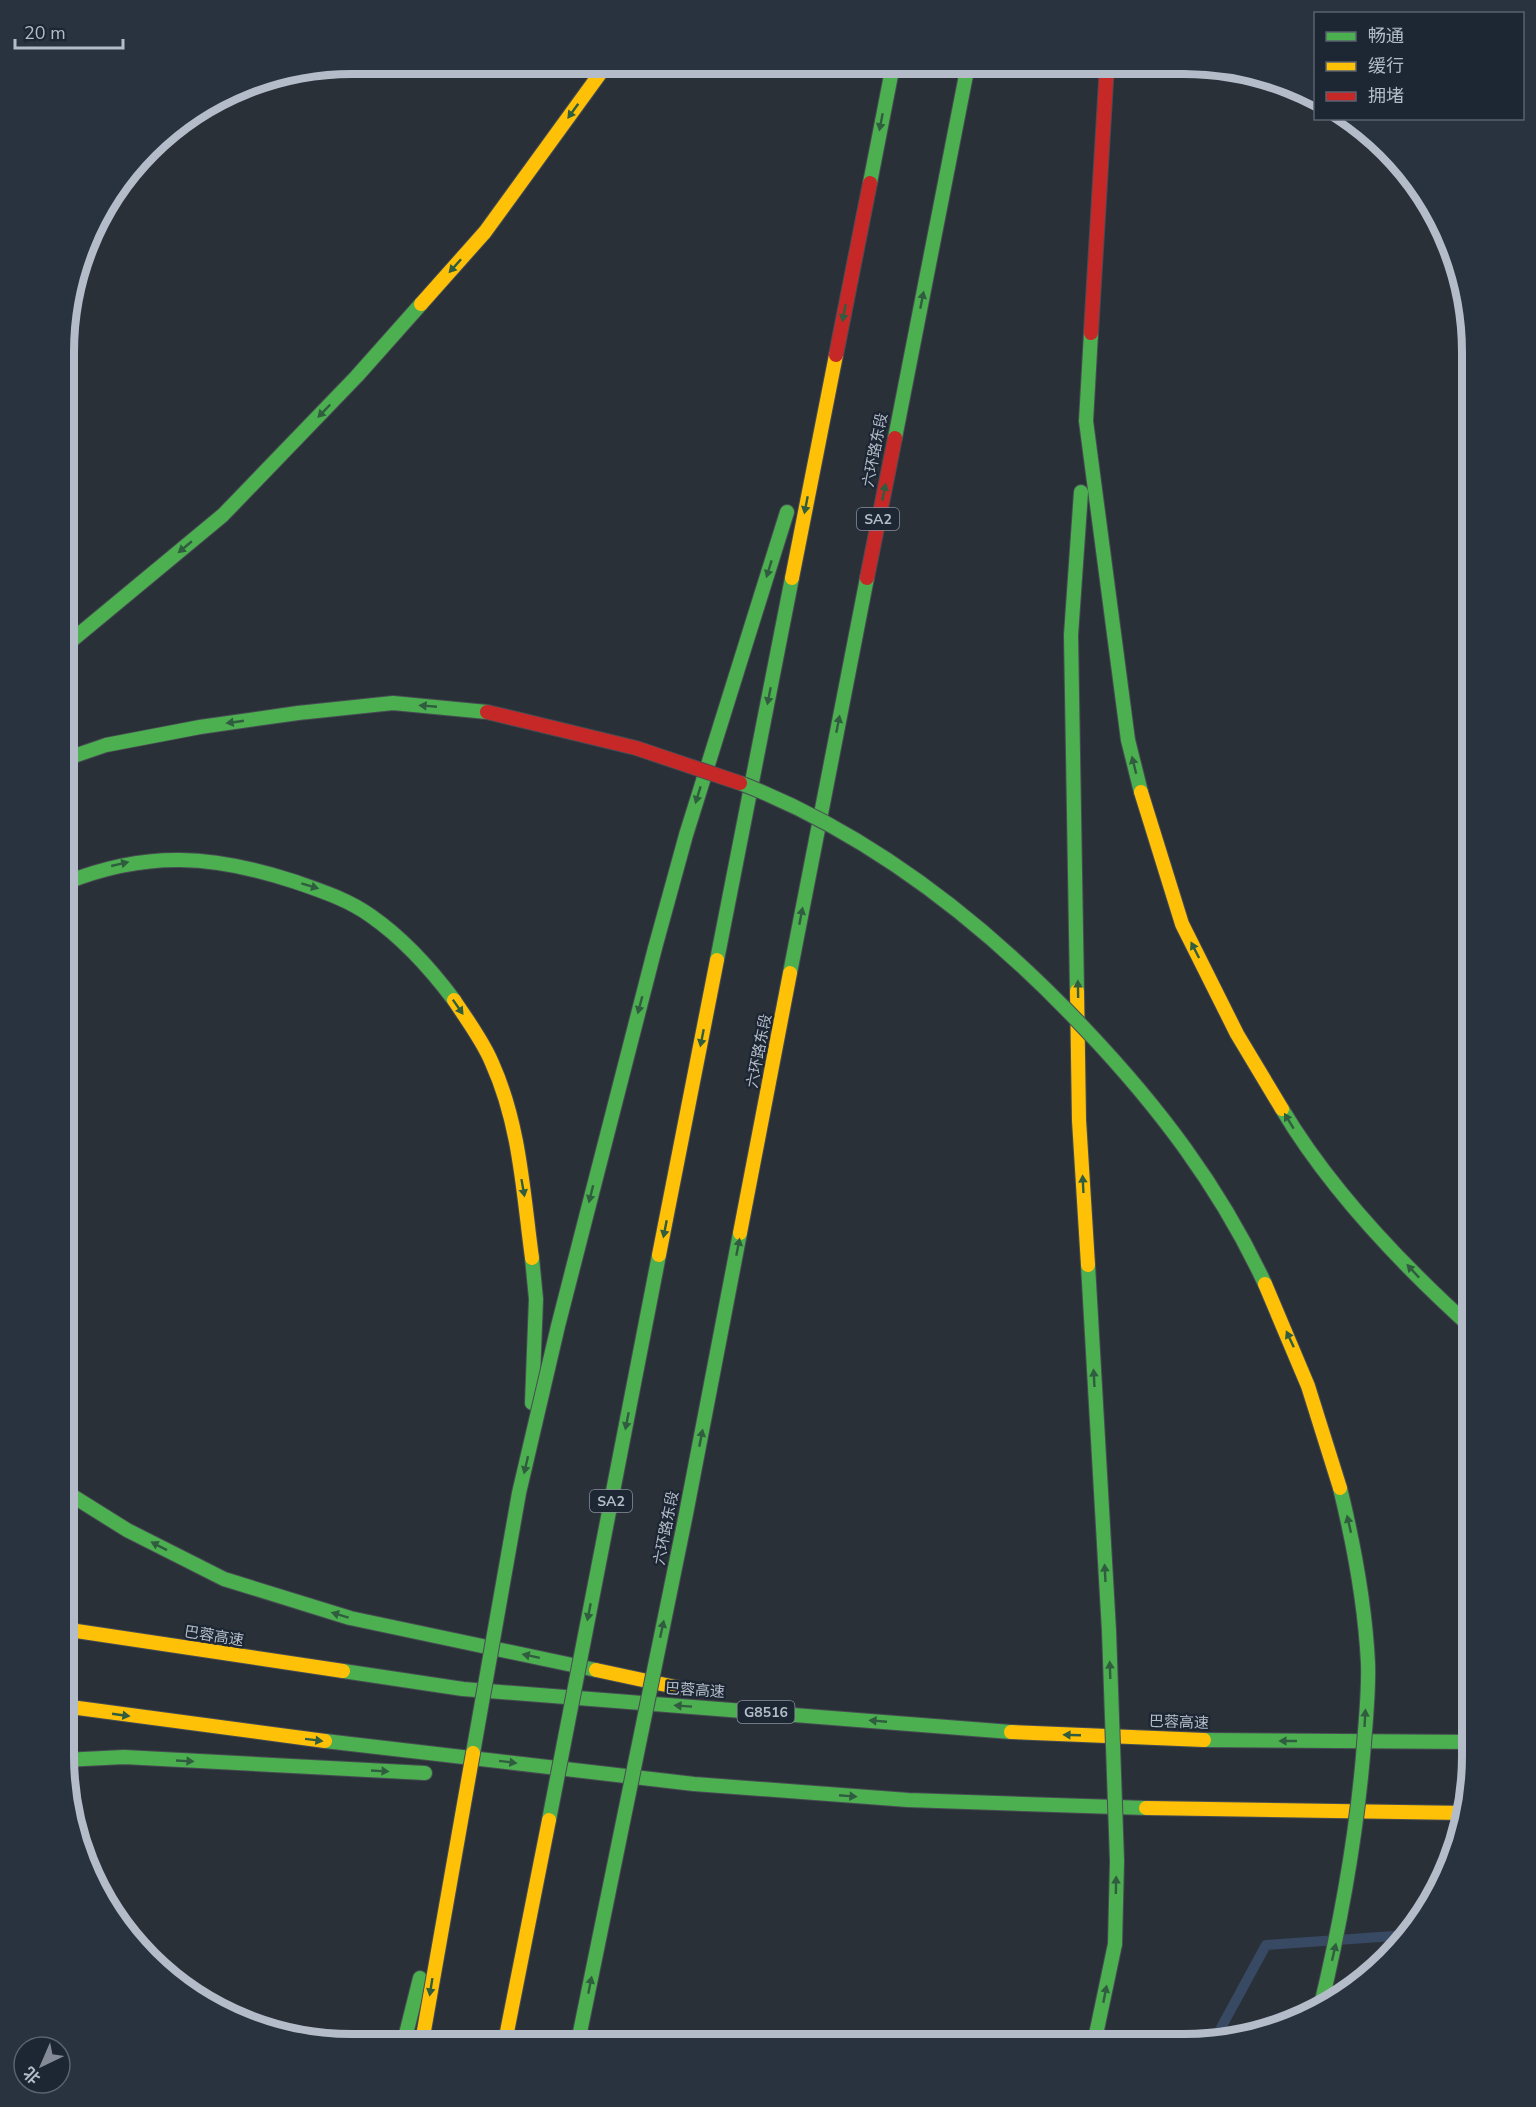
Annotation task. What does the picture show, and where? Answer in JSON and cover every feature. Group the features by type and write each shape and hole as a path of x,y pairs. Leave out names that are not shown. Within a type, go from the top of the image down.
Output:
{"highway":[{"path":"74,639 223,515 357,376 485,231 600,74"},
{"name":"SA2","path":"507,2034 891,74"},
{"name":"六环路东段","path":"580,2034 686,1514 966,74"},
{"path":"1096,2034 1115,1944 1117,1861 1109,1631 1079,1120 1071,634 1106,74"},
{"path":"798,476 836,353"},
{"path":"1086,421 1128,740 1148,821 1182,924 1237,1034 1299,1138 1357,1211 1462,1319"},
{"path":"423,2034 519,1493 561,1315 686,835 791,498"},
{"path":"74,756 106,745 200,727 310,711 393,703 487,712 561,728 665,757 780,800 864,844 940,893 1018,958 1112,1057 1173,1128 1224,1204 1303,1368 1337,1468 1357,1558 1368,1665 1362,1776 1353,1857 1323,1997"},
{"path":"74,878 87,872 127,862 167,858 213,859 322,890 358,908 404,940 431,969 463,1013 494,1066 514,1135 526,1205 536,1297 531,1442"},
{"path":"74,1497 127,1530 224,1579 350,1618 814,1716"},
{"name":"巴蓉高速","path":"74,1631 463,1689 1047,1735 1255,1741 1462,1742"},
{"path":"74,1708 205,1727 694,1784 822,1794 908,1800 1194,1810 1456,1813"},
{"path":"74,1760 124,1757 479,1776"},
{"path":"514,1778 822,1794"},
{"path":"406,2034 456,1843"}],"waterway":[{"path":"1219,2031 1266,1945 1397,1936"}],"traffic: fast":[{"path":"870,183 891,74"},
{"path":"895,438 966,74"},
{"path":"74,639 223,515 357,376 421,304"},
{"path":"1091,333 1086,421 1128,740 1141,792"},
{"path":"1077,991 1071,635 1081,492"},
{"path":"655,948 686,835 787,512"},
{"path":"717,960 792,578"},
{"path":"790,973 867,578"},
{"path":"74,756 106,745 200,727 298,713 393,703 487,712"},
{"path":"740,783 789,804 882,856 926,886 968,919 1048,991 1112,1058 1186,1149 1228,1214 1265,1284"},
{"path":"74,880 124,865 180,860 237,866 296,882 335,896 371,916 395,934 416,955 454,1000"},
{"path":"473,1753 519,1493 558,1326 655,948"},
{"path":"1282,1109 1323,1169 1369,1226 1462,1319"},
{"path":"580,2034 686,1514 740,1233"},
{"path":"549,1820 659,1255"},
{"path":"532,1258 536,1299 532,1403"},
{"path":"1088,1265 1109,1631"},
{"path":"1323,1997 1353,1844 1368,1693 1367,1641 1362,1597 1340,1488"},
{"path":"74,1497 127,1530 224,1579 350,1618 596,1670"},
{"path":"1109,1631 1117,1861 1115,1944"},
{"path":"343,1671 463,1689 1011,1732"},
{"path":"1204,1740 1462,1742"},
{"path":"325,1741 694,1784 908,1800 1146,1808"},
{"path":"74,1760 124,1757 425,1773"},
{"path":"1096,2034 1115,1944"},
{"path":"406,2034 420,1978"}],"traffic: slow":[{"path":"421,304 485,232 600,74"},
{"path":"792,578 836,355"},
{"path":"1141,792 1182,924 1237,1034 1282,1109"},
{"path":"659,1255 717,960"},
{"path":"740,1233 790,973"},
{"path":"1077,991 1079,1120 1088,1265"},
{"path":"454,1000 488,1055 509,1110 519,1159 532,1258"},
{"path":"1265,1284 1308,1386 1340,1488"},
{"path":"74,1631 343,1671"},
{"path":"596,1670 680,1688"},
{"path":"74,1707 325,1741"},
{"path":"1011,1732 1204,1740"},
{"path":"423,2034 473,1753"},
{"path":"1146,1808 1456,1813"},
{"path":"507,2034 549,1820"}],"traffic: jam":[{"path":"1091,333 1106,74"},
{"path":"836,355 870,183"},
{"path":"867,578 895,438"},
{"path":"487,712 636,748 740,783"}]}
